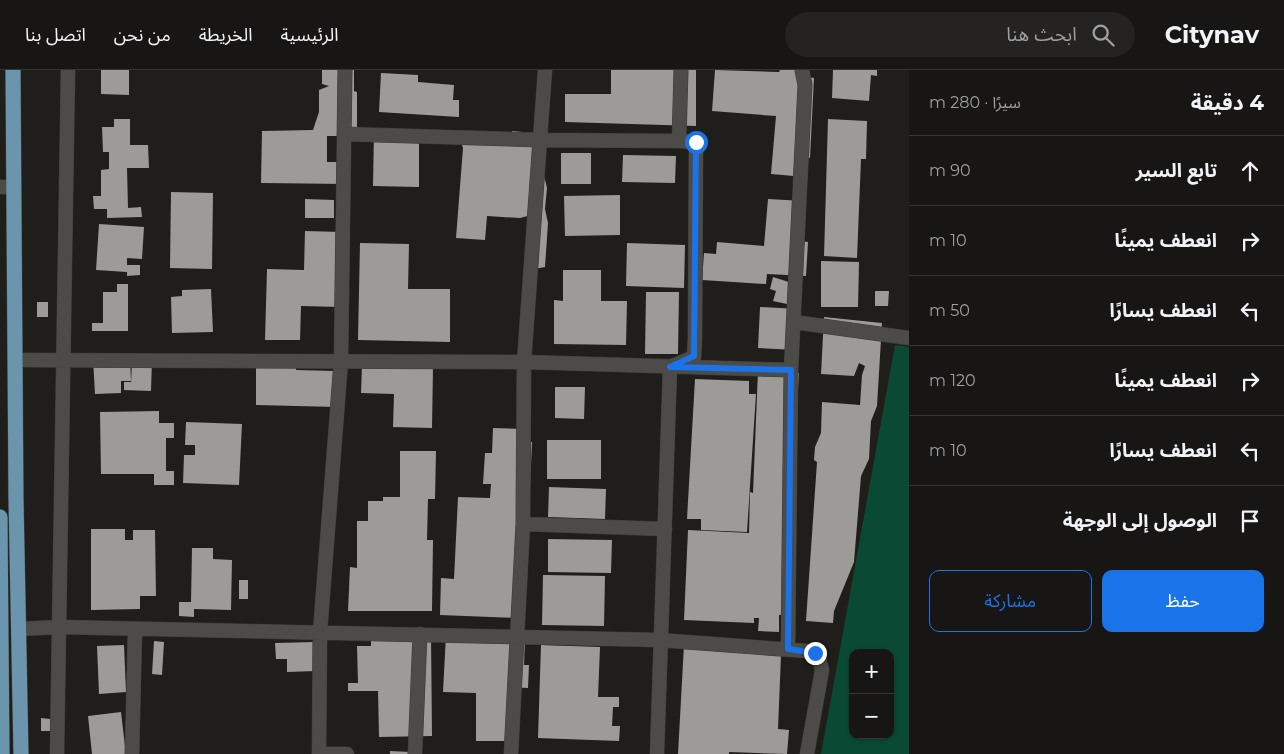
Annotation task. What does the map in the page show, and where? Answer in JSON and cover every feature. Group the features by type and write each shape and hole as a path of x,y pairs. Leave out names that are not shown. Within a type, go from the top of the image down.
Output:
{"main road":[{"path":"13,70 7,187 16,360 22,754"},
{"path":"0,517 2,754"}],"street":[{"path":"57,754 68,70"},
{"path":"345,70 341,361 320,632 319,754 347,754"},
{"path":"511,754 523,524 524,362 545,70"},
{"path":"679,142 681,70"},
{"path":"788,649 791,370 805,85 802,70"},
{"path":"344,134 541,140 696,142 694,356 670,367"},
{"path":"794,322 909,338"},
{"path":"16,360 524,362 791,370"},
{"path":"657,754 659,640 665,529 670,367"},
{"path":"523,524 665,529"},
{"path":"19,629 59,627 659,640 788,649 815,653 821,662 822,670 807,754"},
{"path":"132,754 135,630"},
{"path":"415,754 420,634"}],"green space":[{"path":"895,345 909,347 909,754 821,754"}],"building":[{"path":"101,70 129,70 129,95 101,94"},
{"path":"322,70 354,70 354,91 357,92 357,136 327,136 327,162 348,162 347,184 261,183 262,131 313,130 319,112 319,90 329,86 322,84"},
{"path":"611,70 696,70 696,126 565,122 565,94 611,94"},
{"path":"715,70 779,72 780,70 808,70 808,77 814,78 810,158 799,157 805,177 771,174 776,116 712,111"},
{"path":"833,70 877,70 877,76 871,75 869,101 832,98"},
{"path":"381,73 418,75 418,82 454,85 453,100 459,100 459,117 379,112"},
{"path":"114,119 130,119 130,145 148,145 149,168 127,168 128,208 141,207 142,217 107,218 107,209 94,209 93,196 101,196 101,170 109,169 109,152 103,152 102,127 114,127"},
{"path":"828,119 867,121 866,159 861,159 857,258 824,256"},
{"path":"374,131 419,132 419,187 373,186"},
{"path":"512,131 534,133 547,188 545,209 548,223 545,267 534,269 535,214 520,218 487,216 485,240 456,238 463,148 461,142 511,145"},
{"path":"561,153 591,153 591,184 561,184"},
{"path":"623,155 676,156 675,183 622,182"},
{"path":"171,192 213,193 212,269 170,268"},
{"path":"620,195 620,235 565,236 564,196"},
{"path":"305,199 334,200 334,218 305,218"},
{"path":"768,199 803,201 800,241 808,242 806,276 767,274 766,284 702,280 704,253 716,254 717,242 764,246"},
{"path":"99,224 144,227 142,259 127,258 127,265 140,265 140,275 127,276 127,272 96,270"},
{"path":"305,231 343,232 342,307 301,306 300,340 265,340 267,269 304,270"},
{"path":"360,243 409,244 408,289 450,289 450,342 358,340"},
{"path":"627,243 685,245 684,288 626,286"},
{"path":"821,261 859,262 858,307 821,307"},
{"path":"563,270 601,270 601,301 627,301 626,345 554,344 554,300 563,301"},
{"path":"773,277 792,283 787,304 773,301 776,291 770,289"},
{"path":"117,284 128,284 128,331 92,331 92,323 103,323 103,292 117,292"},
{"path":"211,289 213,332 172,333 171,297 182,296 182,290"},
{"path":"875,291 889,291 888,306 875,306"},
{"path":"646,292 679,292 678,354 645,354"},
{"path":"37,302 48,302 48,317 37,317"},
{"path":"760,307 798,309 795,350 758,348"},
{"path":"824,317 882,323 877,406 871,421 869,459 861,476 854,562 834,611 833,623 806,621 817,462 814,460 815,447 821,433 822,402 860,405 862,375 865,366 859,363 854,376 821,374"},
{"path":"130,358 131,381 121,381 121,393 95,394 93,359"},
{"path":"132,359 152,360 151,391 124,390 124,382 131,382 131,385"},
{"path":"256,362 296,363 296,370 334,371 337,407 256,405"},
{"path":"362,366 433,367 432,428 393,427 394,394 361,393"},
{"path":"758,371 799,373 784,615 779,615 779,632 758,631 759,618 754,618 754,623 684,620 688,530 749,533 750,492 753,493"},
{"path":"695,379 749,381 749,394 756,394 747,532 701,530 701,519 687,519"},
{"path":"555,387 585,387 584,419 555,418"},
{"path":"159,411 159,423 174,423 174,438 166,438 166,471 174,471 174,485 154,485 154,474 101,474 100,412"},
{"path":"186,422 242,424 239,485 183,483 184,455 195,455 195,445 185,445"},
{"path":"493,428 523,429 523,442 532,442 526,577 518,618 440,615 441,578 454,579 458,497 490,498 491,484 483,484 485,453 492,453"},
{"path":"547,440 601,440 601,479 547,479"},
{"path":"400,451 436,451 435,499 428,499 427,540 433,540 432,611 348,611 350,567 357,568 357,521 368,521 368,501 383,501 383,497 400,497"},
{"path":"549,487 606,489 605,519 548,517"},
{"path":"91,529 125,529 125,540 133,540 133,530 155,530 156,596 140,596 140,609 91,610"},
{"path":"548,539 612,540 611,573 548,572"},
{"path":"192,548 213,548 213,559 232,560 231,610 194,609 194,617 179,616 179,602 191,602"},
{"path":"543,575 605,576 604,626 542,625"},
{"path":"239,580 248,580 248,599 239,599"},
{"path":"431,634 432,736 379,737 378,691 348,691 348,683 358,683 357,646 371,646 371,635"},
{"path":"446,635 525,639 524,665 529,665 528,688 508,687 511,741 476,741 476,693 443,692"},
{"path":"154,641 164,642 162,675 152,674"},
{"path":"315,642 316,671 287,672 287,659 276,659 275,643"},
{"path":"124,645 126,692 99,694 97,646"},
{"path":"541,645 600,647 598,697 619,697 619,707 613,707 612,726 620,726 619,741 538,738"},
{"path":"684,645 781,655 778,729 789,730 787,754 729,752 729,754 678,754"},
{"path":"121,712 125,746 129,746 130,754 92,754 88,716"},
{"path":"41,718 50,719 50,731 41,731"},
{"path":"390,751 411,752 411,754 390,754"}],"route":[{"path":"696,142 694,356 670,367 791,370 788,649 815,653"}]}
